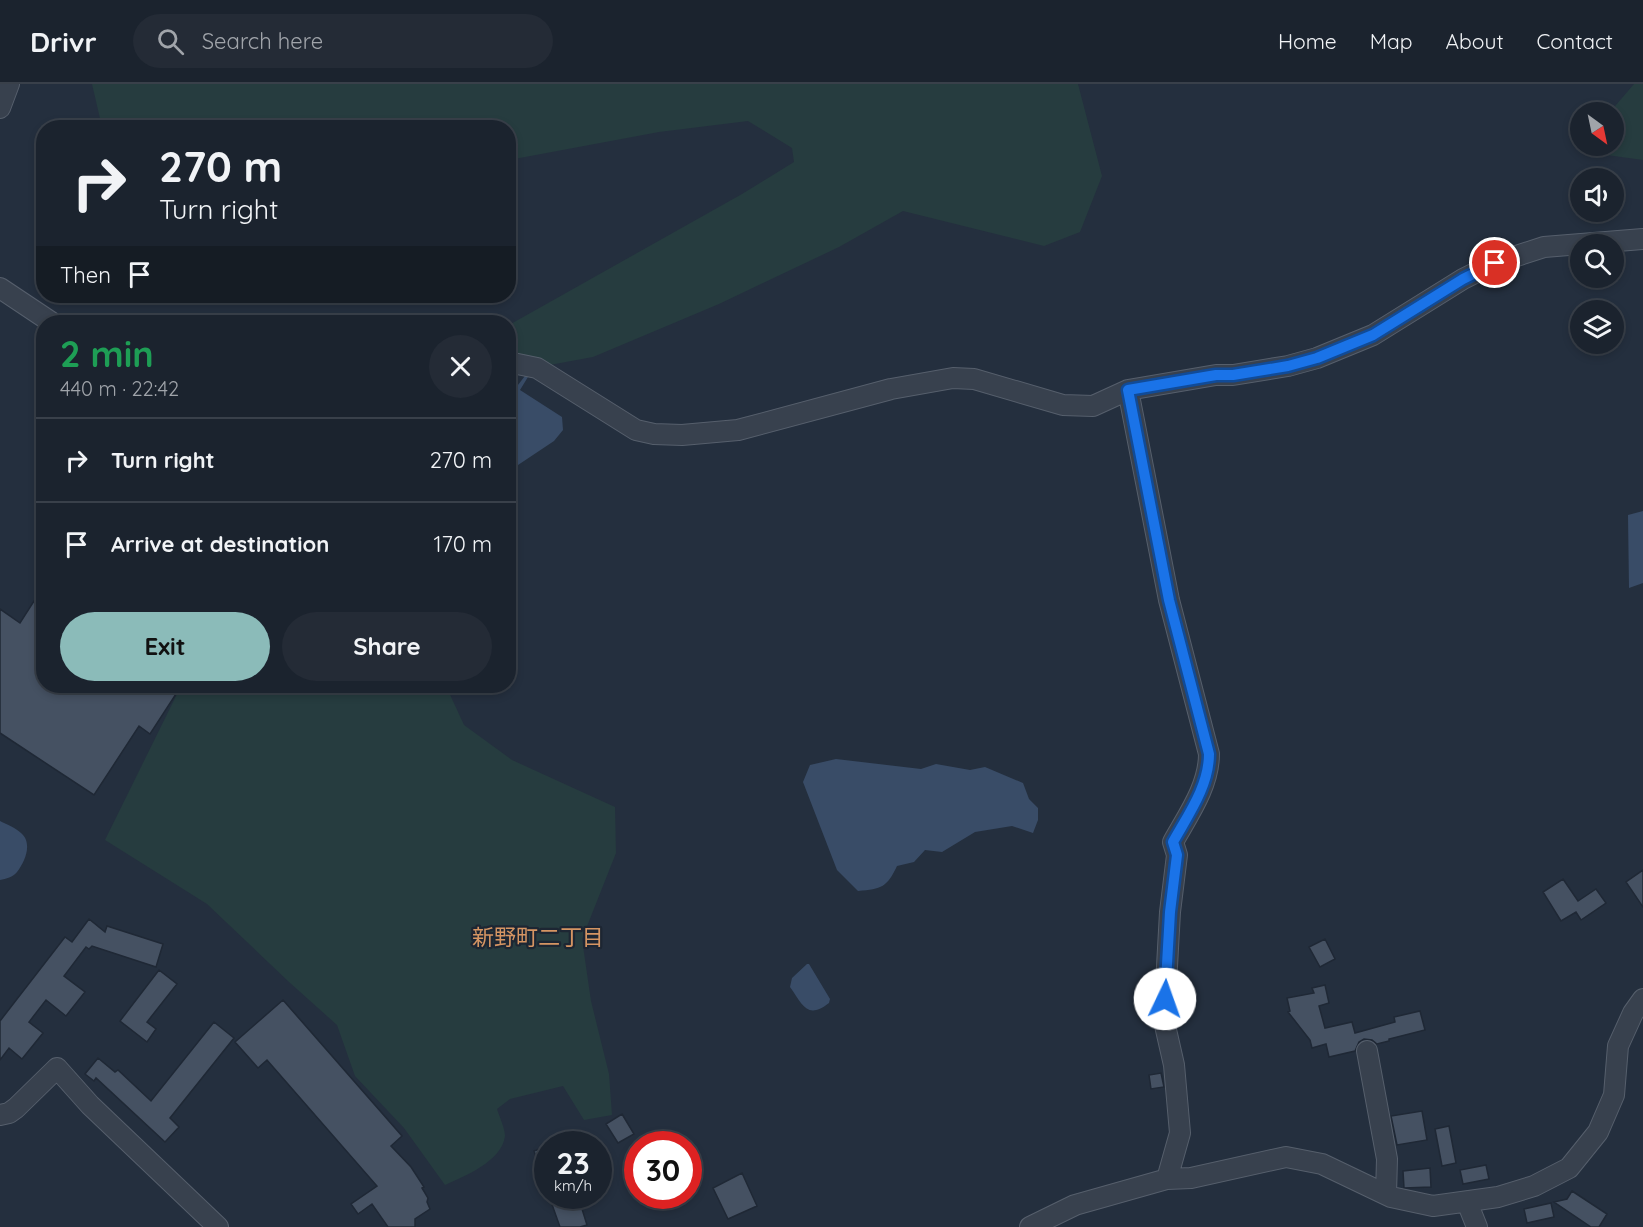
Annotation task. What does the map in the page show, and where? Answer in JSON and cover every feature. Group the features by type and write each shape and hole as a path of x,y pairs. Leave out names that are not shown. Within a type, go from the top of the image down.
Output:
{"street":[{"path":"0,108 9,84"},
{"path":"516,364 537,368 636,430 654,434 682,435 738,430 891,389 953,378 974,379 1063,405 1093,406 1128,390 1288,366 1317,358 1373,335 1463,279 1495,263 1544,247 1643,239"},
{"path":"0,288 40,315"},
{"path":"1128,390 1169,600 1209,754 1202,789 1173,842 1177,855 1170,912 1164,1021 1174,1065 1180,1133 1167,1179"},
{"path":"1030,1227 1075,1205 1167,1179 1191,1178 1286,1157 1322,1164 1386,1194 1433,1206 1498,1197 1534,1186 1569,1168 1598,1132 1614,1095 1618,1046 1633,1013 1643,999"},
{"path":"1366,1051 1387,1159 1386,1194"},
{"path":"0,1115 16,1108 57,1068 90,1105 218,1227"},
{"path":"1467,1202 1477,1227"}],"green space":[{"path":"92,84 1078,84 1102,176 1080,232 1044,246 903,211 839,247 719,304 593,357 517,371 516,321 742,194 794,162 792,148 748,121 659,132 516,159 516,120 100,120"},
{"path":"1634,84 1643,84 1643,160 1614,156 1624,156 1624,102 1619,102"},
{"path":"178,693 449,693 464,725 512,760 615,807 616,853 582,939 591,1001 609,1074 612,1115 584,1120 563,1086 510,1099 497,1109 505,1136 497,1153 481,1166 445,1185 404,1128 355,1076 337,1025 207,904 105,840"}],"water":[{"path":"528,372 531,372 520,390 562,417 563,430 554,441 516,466 516,388"},
{"path":"1643,511 1643,583 1629,588 1628,515"},
{"path":"836,759 921,769 936,764 970,770 985,767 1023,783 1029,799 1038,808 1038,820 1033,833 1012,826 975,832 942,852 925,850 914,862 897,866 883,886 858,891 837,870 803,782 810,765"},
{"path":"0,821 21,833 25,837 27,847 23,863 17,872 9,878 0,880"},
{"path":"807,964 830,999 829,1003 815,1010 806,1008 790,987 792,978"}],"building":[{"path":"34,601 36,602 36,693 176,694 150,734 139,726 94,795 0,733 0,609 20,623"},
{"path":"1643,870 1643,907 1626,882"},
{"path":"1563,879 1578,901 1596,889 1606,903 1581,920 1576,912 1561,921 1543,892"},
{"path":"89,919 105,932 107,926 163,944 156,967 92,946 89,949 86,947 64,976 85,992 66,1016 46,1000 29,1022 43,1033 22,1059 9,1048 0,1060 0,1021 65,937 72,942"},
{"path":"1325,939 1335,959 1320,967 1309,947"},
{"path":"159,970 177,984 147,1022 156,1029 147,1042 120,1021"},
{"path":"1325,985 1329,1003 1319,1006 1325,1028 1352,1022 1355,1033 1395,1022 1394,1017 1420,1011 1425,1030 1377,1044 1372,1040 1364,1039 1359,1042 1355,1051 1329,1057 1326,1044 1312,1048 1310,1040 1288,1012 1290,1011 1287,998 1314,993 1312,988"},
{"path":"283,1000 402,1136 391,1146 411,1167 424,1187 422,1188 428,1198 430,1209 415,1219 415,1227 388,1227 372,1204 358,1214 351,1204 377,1186 267,1060 258,1068 235,1042"},
{"path":"214,1022 234,1038 170,1118 179,1127 165,1142 96,1078 94,1081 85,1074 98,1058 115,1072 118,1070 151,1101"},
{"path":"1161,1073 1164,1087 1151,1089 1149,1075"},
{"path":"1422,1111 1427,1140 1397,1145 1391,1116"},
{"path":"622,1114 632,1131 624,1131 624,1140 618,1143 606,1124"},
{"path":"1449,1126 1456,1163 1442,1166 1435,1129"},
{"path":"1486,1165 1489,1179 1463,1184 1460,1170"},
{"path":"1430,1168 1431,1187 1404,1188 1403,1171"},
{"path":"742,1173 757,1206 728,1219 713,1188"},
{"path":"1572,1191 1607,1214 1599,1227 1591,1227 1554,1202 1567,1199"},
{"path":"1551,1203 1554,1217 1527,1223 1524,1209"},
{"path":"554,1209 582,1209 587,1225 560,1227"}],"district":[{"name":"新野町二丁目","path":"538,937"}],"route":[{"path":"1165,999 1170,912 1177,855 1173,842 1202,789 1209,754 1169,600 1128,390 1288,366 1317,358 1373,335 1463,279 1495,263"}]}
